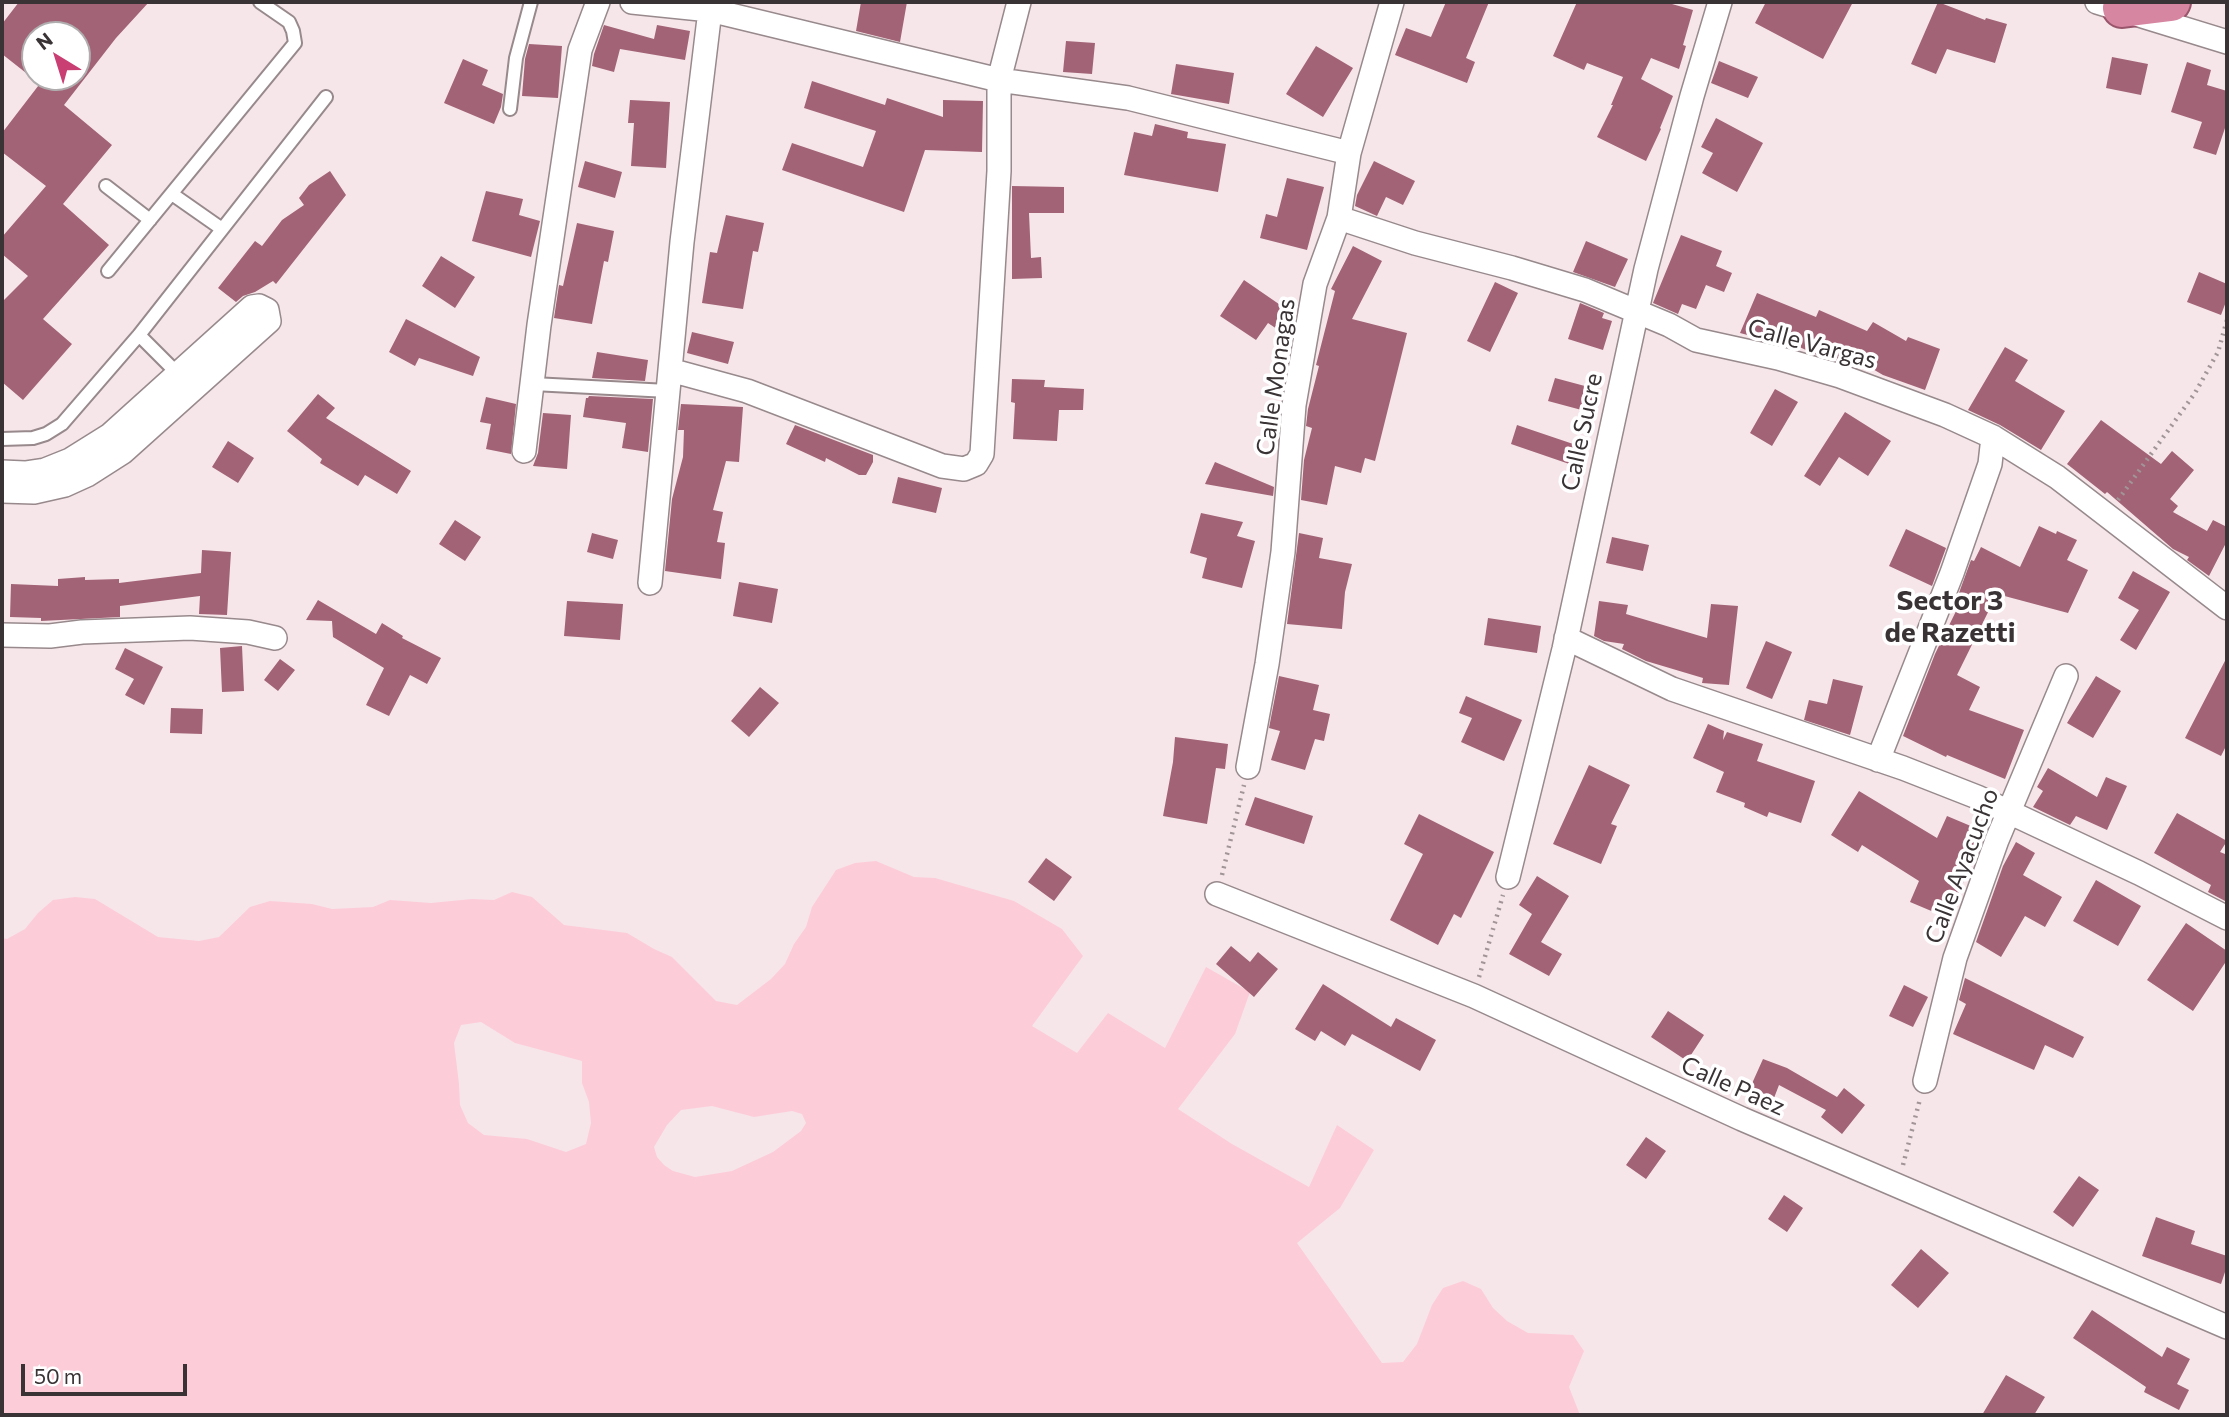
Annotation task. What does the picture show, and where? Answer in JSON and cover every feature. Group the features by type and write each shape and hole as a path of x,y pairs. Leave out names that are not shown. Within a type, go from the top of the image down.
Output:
{"highway":[{"path":"2110,5 2171,2"}],"street":[{"path":"524,451 580,50 598,2"},
{"path":"632,2 710,6 999,80 1128,98 1349,153"},
{"path":"669,380 747,391 942,466 964,469 976,464 982,454 997,198 999,80 1019,2"},
{"name":"Calle Monagas","path":"1248,767 1267,664 1283,552 1294,405 1315,284 1339,218 1349,153 1392,2"},
{"name":"Calle Sucre","path":"1508,877 1566,638 1635,311 1720,2"},
{"path":"2110,5 2227,42"},
{"path":"650,583 682,242 710,6"},
{"name":"Calle Vargas","path":"1339,218 1415,243 1584,290 1669,325 1696,340 1778,358 1840,376 1945,415 1993,437 2057,477 2227,608"},
{"path":"2,472 45,470 70,460 186,382"},
{"path":"2,491 34,492 65,485 87,475 123,452 186,382"},
{"path":"1878,760 1952,573 1990,464 1993,437"},
{"path":"2,635 190,628 248,632 275,638"},
{"path":"1566,638 1672,688 1878,760 2010,812 2227,918"},
{"name":"Calle Ayacucho","path":"1925,1081 1955,958 1997,840 2066,676"},
{"name":"Calle Paez","path":"1217,894 1474,996 1742,1119 2227,1327"}],"lane":[{"path":"108,271 295,43 289,22 260,2"},
{"path":"510,109 516,58 531,2"},
{"path":"2,439 33,438 55,430 139,335 326,97"},
{"path":"106,186 150,220"},
{"path":"172,194 222,229"},
{"path":"139,335 186,382"},
{"path":"533,384 669,380"}],"path":[{"path":"2107,515 2195,393 2218,352 2227,320"},
{"path":"1217,894 1248,767"},
{"path":"1474,996 1508,877"},
{"path":"1898,1186 1925,1081"}],"shaded area":[{"path":"876,861 914,877 935,878 1014,901 1062,929 1083,956 1032,1026 1077,1053 1108,1013 1165,1048 1206,967 1250,992 1235,1034 1178,1109 1232,1144 1309,1187 1337,1125 1374,1150 1340,1208 1297,1243 1382,1363 1403,1362 1417,1344 1432,1305 1443,1288 1463,1281 1481,1289 1493,1308 1507,1321 1528,1333 1573,1335 1584,1351 1569,1387 1580,1415 2,1415 2,938 7,939 25,929 53,900 75,897 95,899 158,937 199,941 219,937 250,907 270,901 312,904 332,909 373,907 390,900 431,903 494,900 512,892 532,897 564,925 627,933 672,957 716,1001 737,1005 771,979 785,964 806,927 812,907 836,870 855,863","holes":["481,1022 515,1043 582,1061 582,1083 589,1102 591,1123 586,1144 566,1152 527,1139 484,1135 468,1123 460,1105 454,1043 461,1025","712,1106 754,1117 792,1111 802,1114 806,1123 801,1131 773,1152 732,1171 695,1177 673,1171 664,1165 657,1157 654,1147 667,1125 681,1110"]}],"building":[{"path":"19,2 149,2 91,70 91,21 21,21 21,69 2,54 2,24"},
{"path":"861,2 907,2 900,42 856,31"},
{"path":"1446,2 1489,2 1466,58 1475,62 1467,83 1395,55 1406,28 1431,37"},
{"path":"1577,2 1665,2 1693,10 1679,69 1651,58 1641,79 1673,96 1646,161 1597,137 1623,77 1587,63 1584,70 1553,56"},
{"path":"1766,2 1853,2 1823,59 1755,23"},
{"path":"1938,2 1985,20 1986,18 2007,24 1995,63 1947,49 1936,74 1911,64"},
{"path":"604,25 654,39 657,25 690,31 685,60 620,49 614,72 592,66"},
{"path":"1066,41 1095,43 1092,74 1063,72"},
{"path":"529,44 562,46 558,98 522,96"},
{"path":"1316,46 1353,68 1323,117 1286,94"},
{"path":"2112,57 2148,64 2141,95 2106,88"},
{"path":"463,59 488,70 482,85 503,94 494,124 444,103"},
{"path":"1719,61 1758,77 1748,98 1711,83"},
{"path":"2187,62 2211,70 2207,85 2227,91 2227,122 2216,155 2193,148 2202,122 2171,112"},
{"path":"1176,64 1234,73 1229,104 1171,94"},
{"path":"812,81 885,105 887,98 943,117 943,100 983,101 982,152 925,150 904,212 782,170 792,143 863,167 876,131 804,108"},
{"path":"34,91 75,91 64,105 112,145 63,204 109,245 43,319 72,344 23,400 2,382 2,302 28,276 2,254 2,237 46,186 2,152 2,133"},
{"path":"630,100 670,102 666,168 631,166 634,123 628,123"},
{"path":"1716,118 1763,143 1737,192 1702,173 1713,153 1701,147"},
{"path":"1155,124 1188,132 1187,138 1226,144 1218,192 1124,175 1134,132 1152,136"},
{"path":"585,161 622,172 615,198 578,187"},
{"path":"1374,161 1415,181 1403,205 1386,197 1377,216 1355,206 1357,195"},
{"path":"330,171 346,195 276,284 273,281 236,302 218,288 255,241 262,246 282,220 304,205 299,198 309,185"},
{"path":"1287,178 1324,187 1307,250 1260,238 1266,214 1277,217"},
{"path":"1012,186 1064,187 1064,213 1029,213 1031,258 1041,257 1042,278 1012,279"},
{"path":"486,191 523,199 519,215 540,221 531,257 472,241"},
{"path":"726,215 764,223 758,252 753,251 743,309 702,303 710,252 717,253"},
{"path":"577,223 614,231 608,262 604,261 592,324 554,318 559,285 563,286"},
{"path":"1681,235 1722,251 1716,266 1732,273 1724,292 1706,285 1696,309 1682,304 1678,314 1653,303"},
{"path":"1586,241 1628,259 1615,287 1573,272"},
{"path":"1353,246 1382,261 1352,319 1407,333 1375,461 1365,458 1361,473 1335,466 1327,505 1301,500 1304,460 1312,428 1306,426 1319,366 1316,365 1335,291 1331,289"},
{"path":"441,256 475,277 455,308 422,286"},
{"path":"2199,272 2227,284 2227,299 2221,315 2187,302"},
{"path":"1244,280 1289,311 1277,329 1268,323 1256,340 1220,316"},
{"path":"1495,282 1518,293 1490,352 1467,341"},
{"path":"1757,293 1816,317 1819,310 1867,331 1873,322 1906,341 1908,337 1940,349 1925,390 1883,375 1845,353 1841,362 1817,355 1784,340 1782,344 1740,333"},
{"path":"1580,303 1604,313 1602,318 1612,321 1603,350 1568,339"},
{"path":"406,319 480,357 473,376 419,358 415,366 389,352"},
{"path":"692,332 734,342 728,364 687,353"},
{"path":"2005,347 2028,360 2015,381 2065,411 2041,450 2000,425 1968,410"},
{"path":"597,352 648,360 645,381 592,378"},
{"path":"1555,378 1596,389 1589,412 1548,401"},
{"path":"1012,379 1045,380 1044,387 1084,389 1083,410 1059,410 1057,441 1013,439 1015,403 1011,402"},
{"path":"1775,389 1798,402 1772,446 1750,433"},
{"path":"318,394 335,408 326,418 411,471 397,494 365,475 358,486 320,463 322,459 287,431"},
{"path":"486,397 516,404 511,454 486,449 491,424 480,422"},
{"path":"586,398 653,399 648,452 622,448 626,423 583,417"},
{"path":"681,404 743,407 739,462 726,461 713,510 723,512 717,542 725,543 721,579 665,571 672,499 683,457 684,430 678,430"},
{"path":"1845,412 1891,441 1868,476 1839,457 1820,486 1804,476"},
{"path":"543,413 571,415 567,469 533,466 538,453"},
{"path":"2101,420 2161,464 2172,451 2194,470 2170,499 2178,506 2173,512 2207,531 2213,520 2227,527 2227,541 2209,576 2107,492 2105,494 2067,464"},
{"path":"795,425 873,455 873,462 866,475 859,475 826,458 825,462 786,444"},
{"path":"1517,425 1585,448 1578,467 1511,444"},
{"path":"228,441 254,458 238,483 212,467"},
{"path":"1215,462 1274,487 1273,496 1205,484"},
{"path":"898,477 942,488 936,513 892,503"},
{"path":"1201,513 1243,522 1237,536 1255,541 1242,588 1202,578 1207,558 1190,553"},
{"path":"455,520 481,537 465,561 439,544"},
{"path":"2039,526 2077,540 2067,560 2088,570 2068,613 1997,594 1957,675 1980,687 1969,710 2024,730 2005,779 1947,755 1946,757 1903,736 1935,654 1960,603 1956,601 1971,560 1974,561 1981,547 2020,567"},
{"path":"1906,529 1946,548 1932,586 1889,566"},
{"path":"592,533 618,540 613,559 587,552"},
{"path":"1299,533 1323,538 1319,558 1352,564 1345,592 1342,629 1287,624"},
{"path":"1612,537 1649,545 1643,571 1606,563"},
{"path":"202,550 231,552 227,615 199,614 200,596 120,606 120,617 41,621 41,618 10,617 11,584 58,586 58,579 85,577 85,580 119,579 119,583 201,573"},
{"path":"2133,571 2170,592 2136,650 2120,640 2139,610 2118,598"},
{"path":"739,582 778,589 772,623 733,616"},
{"path":"318,600 376,634 382,623 403,636 402,638 441,658 427,684 410,675 389,716 366,705 384,668 333,637 332,621 306,620"},
{"path":"567,601 623,604 620,640 564,636"},
{"path":"1599,601 1628,605 1626,614 1707,638 1711,604 1738,606 1729,685 1702,683 1703,678 1646,661 1622,649 1624,644 1604,641 1594,636"},
{"path":"1488,618 1541,626 1537,653 1484,645"},
{"path":"1766,641 1792,652 1772,699 1746,688"},
{"path":"242,646 244,691 222,692 220,648"},
{"path":"125,648 163,667 144,705 125,695 134,679 115,669"},
{"path":"2227,657 2227,744 2221,756 2185,738"},
{"path":"280,659 295,670 278,691 264,680"},
{"path":"1279,676 1319,685 1313,710 1330,714 1324,741 1315,739 1305,770 1271,760 1280,731 1269,728"},
{"path":"2096,676 2121,691 2093,738 2067,723"},
{"path":"1833,679 1863,686 1850,735 1804,720 1809,700 1827,704"},
{"path":"760,687 779,703 749,737 731,721"},
{"path":"1466,696 1522,720 1504,761 1461,742 1472,718 1459,713"},
{"path":"171,708 203,709 202,734 170,733"},
{"path":"1708,724 1724,731 1723,740 1727,732 1763,744 1757,761 1815,781 1801,823 1769,812 1767,817 1744,807 1745,803 1716,792 1724,772 1693,758"},
{"path":"1175,737 1228,744 1225,769 1216,768 1207,824 1163,816"},
{"path":"1589,765 1630,785 1611,824 1617,826 1601,864 1553,844"},
{"path":"2048,768 2097,797 2106,777 2127,786 2107,830 2076,816 2070,825 2033,807 2043,791 2037,787"},
{"path":"1859,791 1937,838 1947,816 1985,832 1948,918 1910,902 1919,881 1862,845 1858,852 1831,835"},
{"path":"1255,797 1313,816 1304,844 1245,825"},
{"path":"2177,813 2227,841 2220,852 2225,854 2227,850 2227,902 2208,892 2211,885 2154,853"},
{"path":"1419,814 1494,852 1461,918 1454,914 1438,945 1390,920 1423,854 1404,844"},
{"path":"2016,842 2035,853 2023,875 2062,897 2045,927 2025,916 2001,957 1976,942 2003,866"},
{"path":"1046,858 1072,877 1054,901 1028,882"},
{"path":"1537,876 1569,896 1541,942 1562,954 1549,976 1509,954 1532,914 1519,905"},
{"path":"2096,880 2141,906 2118,946 2073,921"},
{"path":"2186,923 2227,951 2227,960 2193,1011 2147,980"},
{"path":"1231,946 1250,962 1258,952 1278,969 1254,997 1216,964"},
{"path":"1965,978 2084,1037 2073,1058 2045,1045 2034,1070 1953,1034 1966,1004 1959,1000"},
{"path":"1323,984 1391,1027 1396,1018 1436,1040 1420,1071 1352,1034 1345,1046 1321,1031 1315,1041 1295,1029"},
{"path":"1904,985 1928,997 1913,1027 1889,1016"},
{"path":"1668,1011 1704,1035 1687,1061 1651,1037"},
{"path":"1763,1059 1787,1068 1837,1097 1844,1088 1865,1105 1842,1134 1821,1117 1826,1110 1779,1085 1774,1098 1750,1088"},
{"path":"1646,1137 1666,1151 1646,1179 1626,1165"},
{"path":"2079,1176 2099,1190 2073,1227 2053,1212"},
{"path":"1784,1195 1803,1208 1787,1232 1768,1219"},
{"path":"2156,1217 2195,1231 2191,1244 2227,1256 2221,1284 2142,1256"},
{"path":"1921,1249 1949,1273 1918,1308 1891,1285"},
{"path":"2092,1310 2162,1357 2167,1347 2190,1359 2177,1384 2189,1390 2179,1410 2144,1392 2146,1387 2073,1338"},
{"path":"2006,1375 2045,1397 2034,1415 1982,1415"}],"district":[{"name":"Sector 3 de Razetti","path":"1950,617"}]}
